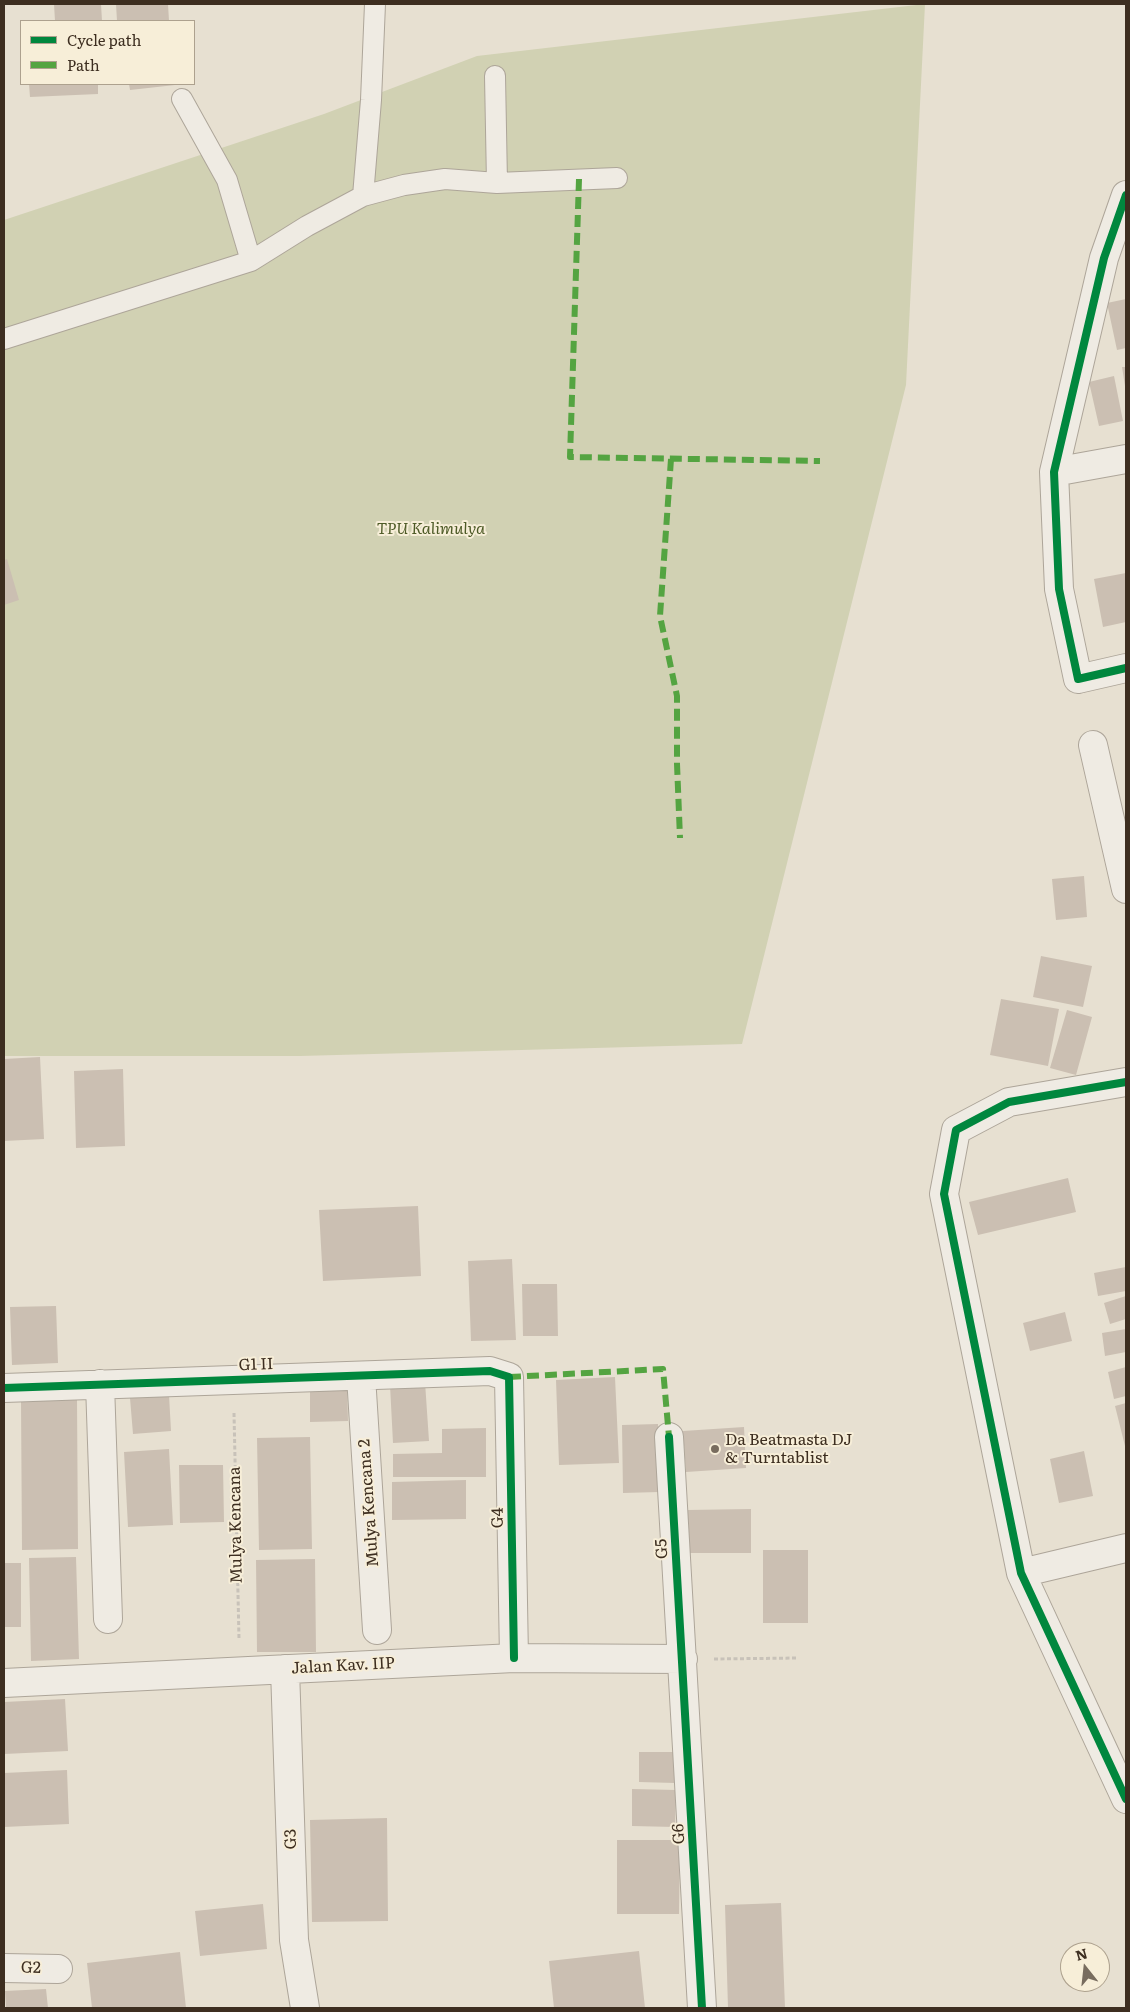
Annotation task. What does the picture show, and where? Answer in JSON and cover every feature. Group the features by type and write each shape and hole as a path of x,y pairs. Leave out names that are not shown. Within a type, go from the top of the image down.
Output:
{"street":[{"path":"1126,195 1115,256 1054,472 1058,589 1078,679 1126,668"},
{"path":"1054,472 1126,459"},
{"path":"1093,744 1126,889"},
{"path":"1126,1082 1009,1102 956,1130 944,1194 1021,1573 1126,1799"},
{"name":"G1 II","path":"4,1388 490,1372 508,1377"},
{"name":"Mulya Kencana 2","path":"361,1376 377,1630"},
{"name":"G4","path":"508,1377 514,1658"},
{"path":"100,1384 108,1619"},
{"name":"G5","path":"669,1437 683,1659"},
{"path":"1021,1573 1126,1548"},
{"name":"Jalan Kav. IIP","path":"4,1683 514,1658 683,1659"},
{"name":"G6","path":"683,1659 702,2008"},
{"name":"G3","path":"285,1669 294,1940 305,2008"},
{"name":"G2","path":"4,1968 58,1969"}],"lane":[{"path":"363,196 371,100 375,4"},
{"path":"495,76 498,183"},
{"path":"182,99 228,180 251,261"},
{"path":"4,339 251,261 307,226 363,196 404,185 445,179 498,183 617,178"}],"path":[{"path":"683,1659 798,1658"}],"green space":[{"name":"TPU Kalimulya","path":"925,4 906,385 742,1044 300,1056 4,1056 4,220 324,114 477,56"}],"building":[{"path":"54,4 101,4 102,20 55,20"},
{"path":"116,4 168,4 169,20 117,20"},
{"path":"29,85 98,85 98,94 30,97"},
{"path":"129,85 175,85 130,90"},
{"path":"1126,299 1126,348 1117,350 1107,303"},
{"path":"1122,367 1126,367 1125,386"},
{"path":"1114,376 1123,421 1099,426 1089,382"},
{"path":"7,559 19,600 4,605 4,560"},
{"path":"1126,573 1126,622 1103,627 1094,579"},
{"path":"1084,876 1087,917 1056,920 1052,879"},
{"path":"1041,956 1092,966 1083,1007 1033,997"},
{"path":"1001,999 1059,1009 1048,1066 990,1055"},
{"path":"1067,1010 1092,1017 1076,1075 1050,1068"},
{"path":"40,1057 44,1139 4,1141 4,1059"},
{"path":"123,1069 125,1146 76,1148 74,1071"},
{"path":"1068,1178 1076,1212 978,1235 969,1202"},
{"path":"418,1206 421,1276 323,1281 319,1210"},
{"path":"512,1259 516,1340 471,1341 468,1261"},
{"path":"1126,1267 1126,1291 1098,1296 1094,1273"},
{"path":"522,1284 557,1284 558,1336 523,1336"},
{"path":"1126,1296 1126,1319 1110,1324 1104,1303"},
{"path":"56,1306 58,1363 12,1365 10,1307"},
{"path":"1065,1312 1072,1341 1030,1351 1023,1323"},
{"path":"1126,1329 1126,1352 1105,1356 1102,1333"},
{"path":"1126,1367 1126,1396 1114,1399 1108,1372"},
{"path":"615,1377 619,1463 559,1465 556,1380"},
{"path":"425,1382 429,1441 393,1443 390,1385"},
{"path":"347,1387 348,1421 310,1422 310,1388"},
{"path":"169,1395 171,1431 133,1434 130,1398"},
{"path":"77,1400 78,1549 22,1550 21,1401"},
{"path":"1126,1403 1126,1450 1115,1406"},
{"path":"658,1424 659,1492 623,1493 622,1425"},
{"name":"Da Beatmasta DJ & Turntablist","path":"744,1427 746,1468 686,1472 683,1431"},
{"path":"486,1428 486,1477 393,1477 393,1454 442,1453 442,1429"},
{"path":"310,1437 312,1549 259,1550 257,1438"},
{"path":"169,1449 173,1525 128,1527 124,1452"},
{"path":"1084,1451 1093,1496 1059,1503 1050,1459"},
{"path":"179,1465 223,1465 224,1522 180,1523"},
{"path":"466,1480 466,1519 392,1520 392,1482"},
{"path":"751,1509 751,1553 687,1553 687,1510"},
{"path":"763,1550 808,1550 808,1623 763,1623"},
{"path":"76,1557 79,1659 31,1661 29,1558"},
{"path":"315,1559 316,1652 257,1652 256,1560"},
{"path":"4,1563 21,1563 21,1627 4,1627"},
{"path":"65,1699 68,1751 4,1754 4,1702"},
{"path":"639,1752 675,1752 675,1783 639,1782"},
{"path":"67,1770 69,1824 4,1827 4,1773"},
{"path":"632,1789 676,1790 675,1827 632,1826"},
{"path":"387,1818 388,1921 312,1922 310,1820"},
{"path":"617,1840 680,1840 679,1914 617,1914"},
{"path":"781,1903 785,2008 728,2008 725,1905"},
{"path":"263,1904 267,1949 200,1956 195,1911"},
{"path":"639,1951 645,2008 554,2008 549,1961"},
{"path":"180,1952 186,2008 92,2008 87,1963"},
{"path":"46,1989 48,2008 6,2008 5,1991"}],"marked path":[{"path":"579,179 570,457 820,461"},
{"path":"671,459 660,616 677,696 680,838"},
{"path":"509,1377 663,1369 669,1437"}],"cycle path":[{"path":"1126,195 1104,258 1054,472 1059,589 1078,679 1126,668"},
{"path":"1126,1082 1009,1102 956,1130 944,1194 1021,1573 1126,1799"},
{"path":"4,1388 490,1371 509,1377 514,1658"},
{"path":"669,1437 702,2008"}],"place":[{"name":"Da Beatmasta DJ & Turntablist","path":"715,1449"}]}
